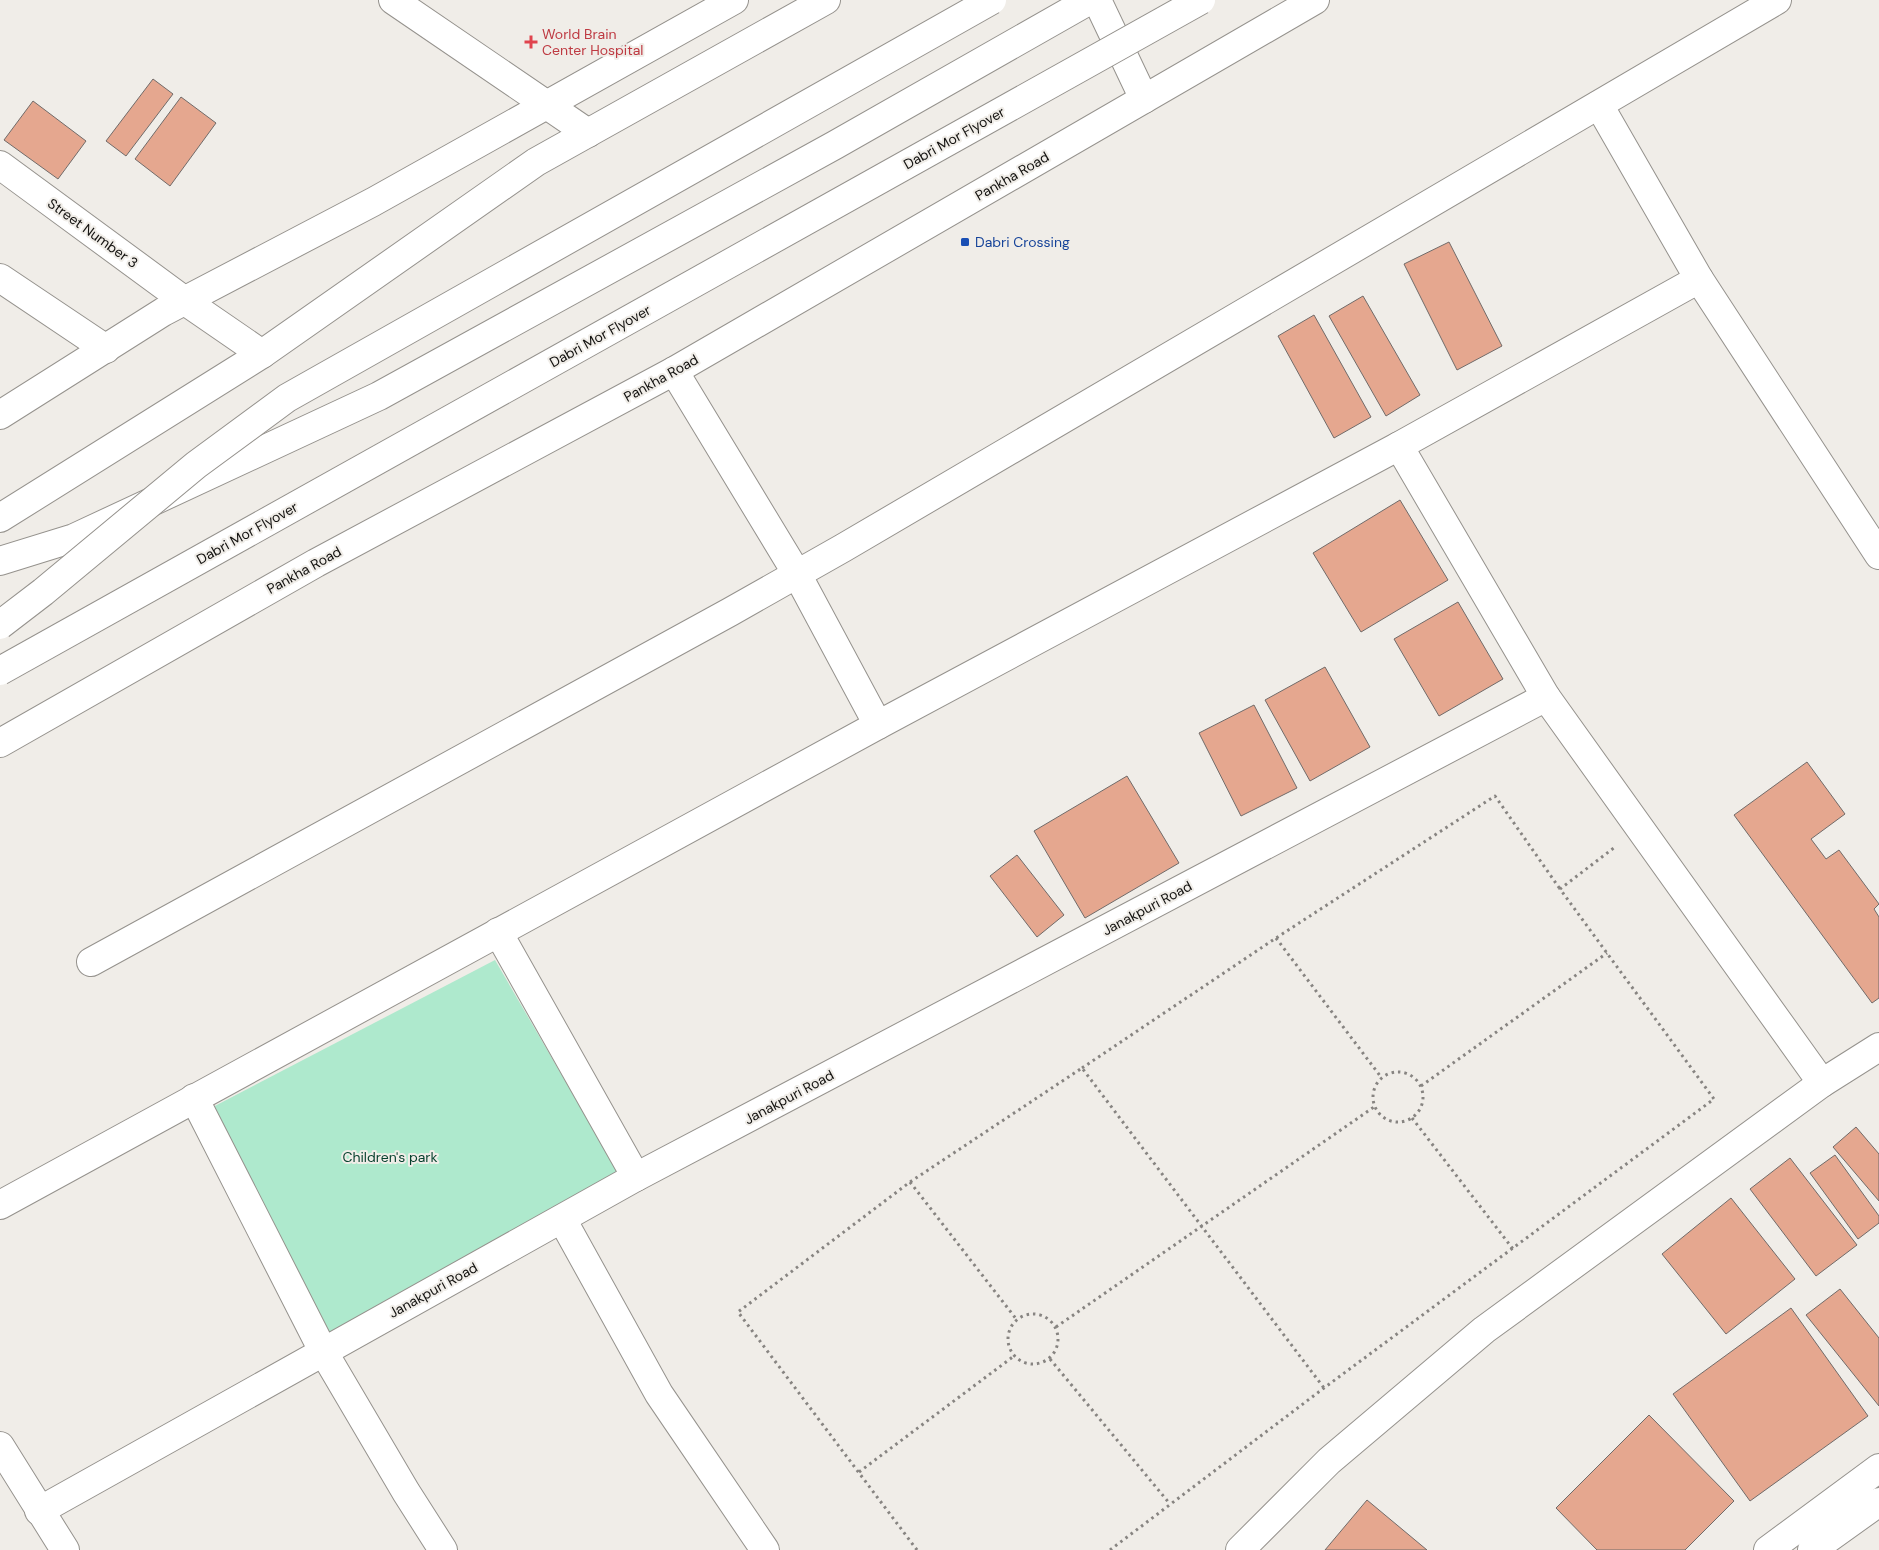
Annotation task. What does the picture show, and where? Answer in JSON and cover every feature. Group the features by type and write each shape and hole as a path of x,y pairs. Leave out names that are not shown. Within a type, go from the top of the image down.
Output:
{"street":[{"path":"394,0 588,133"},
{"path":"4,407 185,301 374,202 734,0"},
{"path":"0,518 262,354 536,162 826,0"},
{"path":"0,625 196,465 287,398 992,0"},
{"path":"0,561 74,538 379,396 835,145 1090,0"},
{"path":"1097,0 1144,99"},
{"name":"Dabri Mor Flyover","path":"0,671 1201,0"},
{"name":"Pankha Road","path":"0,744 316,563 674,371 1315,0"},
{"path":"91,962 797,574 1777,0"},
{"path":"1599,105 1699,279 1879,555"},
{"name":"Street Number 3","path":"0,165 185,301 262,354"},
{"path":"0,278 106,349"},
{"path":"0,1205 878,725 1399,446 1699,279"},
{"path":"674,371 797,574 878,725"},
{"path":"1399,446 1546,697 1822,1083"},
{"name":"Janakpuri Road","path":"39,1511 636,1177 1546,697"},
{"path":"498,932 636,1177"},
{"path":"1240,1550 1329,1461 1484,1330 1822,1083 1879,1047"},
{"path":"194,1098 322,1351 443,1550"},
{"path":"562,1219 660,1394 765,1550"},
{"path":"0,1446 65,1550"},
{"path":"1768,1550 1879,1468"},
{"path":"1812,1550 1879,1502"}],"path":[{"path":"917,1550 738,1312 910,1182 1276,938 1495,796 1560,889 1714,1099 1324,1388 1110,1550"},
{"path":"1560,889 1640,829"},
{"path":"1276,938 1381,1077"},
{"path":"1421,1086 1607,953"},
{"path":"1082,1068 1324,1388"},
{"path":"1396,1072 1404,1072 1417,1080 1423,1095 1422,1104 1412,1118 1398,1122 1391,1121 1384,1118 1374,1107 1373,1091 1381,1077 1396,1072"},
{"path":"1056,1327 1374,1107"},
{"path":"1412,1118 1513,1248"},
{"path":"910,1182 1017,1320"},
{"path":"1030,1314 1038,1314 1051,1321 1056,1327 1058,1344 1050,1358 1044,1363 1035,1365 1020,1362 1014,1356 1008,1342 1011,1326 1017,1320 1030,1314"},
{"path":"859,1472 1014,1356"},
{"path":"1050,1358 1170,1504"}],"green space":[{"name":"Children's park","path":"495,960 618,1172 329,1336 211,1108"}],"building":[{"path":"153,79 173,94 126,156 106,141"},
{"path":"181,97 216,123 170,186 135,159"},
{"path":"33,101 86,141 58,179 4,140"},
{"path":"1449,242 1502,346 1457,370 1404,264"},
{"path":"1363,296 1420,395 1386,416 1329,316"},
{"path":"1314,315 1371,417 1334,438 1278,336"},
{"path":"1400,500 1448,580 1361,632 1313,553"},
{"path":"1458,602 1503,679 1439,716 1394,639"},
{"path":"1325,667 1370,747 1310,781 1265,700"},
{"path":"1254,705 1297,788 1241,816 1199,733"},
{"path":"1807,762 1845,814 1811,839 1826,859 1839,850 1879,904 1874,909 1879,917 1879,998 1872,1003 1734,815"},
{"path":"1127,776 1179,863 1085,918 1034,831"},
{"path":"1017,855 1064,915 1037,937 990,876"},
{"path":"1856,1127 1879,1154 1879,1201 1833,1147"},
{"path":"1835,1155 1879,1216 1879,1223 1858,1239 1810,1173"},
{"path":"1790,1158 1857,1245 1816,1276 1750,1189"},
{"path":"1731,1198 1795,1279 1726,1334 1662,1254"},
{"path":"1840,1289 1879,1338 1879,1406 1806,1315"},
{"path":"1791,1308 1868,1416 1750,1501 1673,1394"},
{"path":"1649,1415 1734,1501 1685,1550 1597,1550 1556,1508"},
{"path":"1367,1500 1427,1550 1325,1550"}],"place":[{"name":"World Brain Center Hospital","path":"531,42"},
{"name":"Dabri Crossing","path":"965,242"}]}
